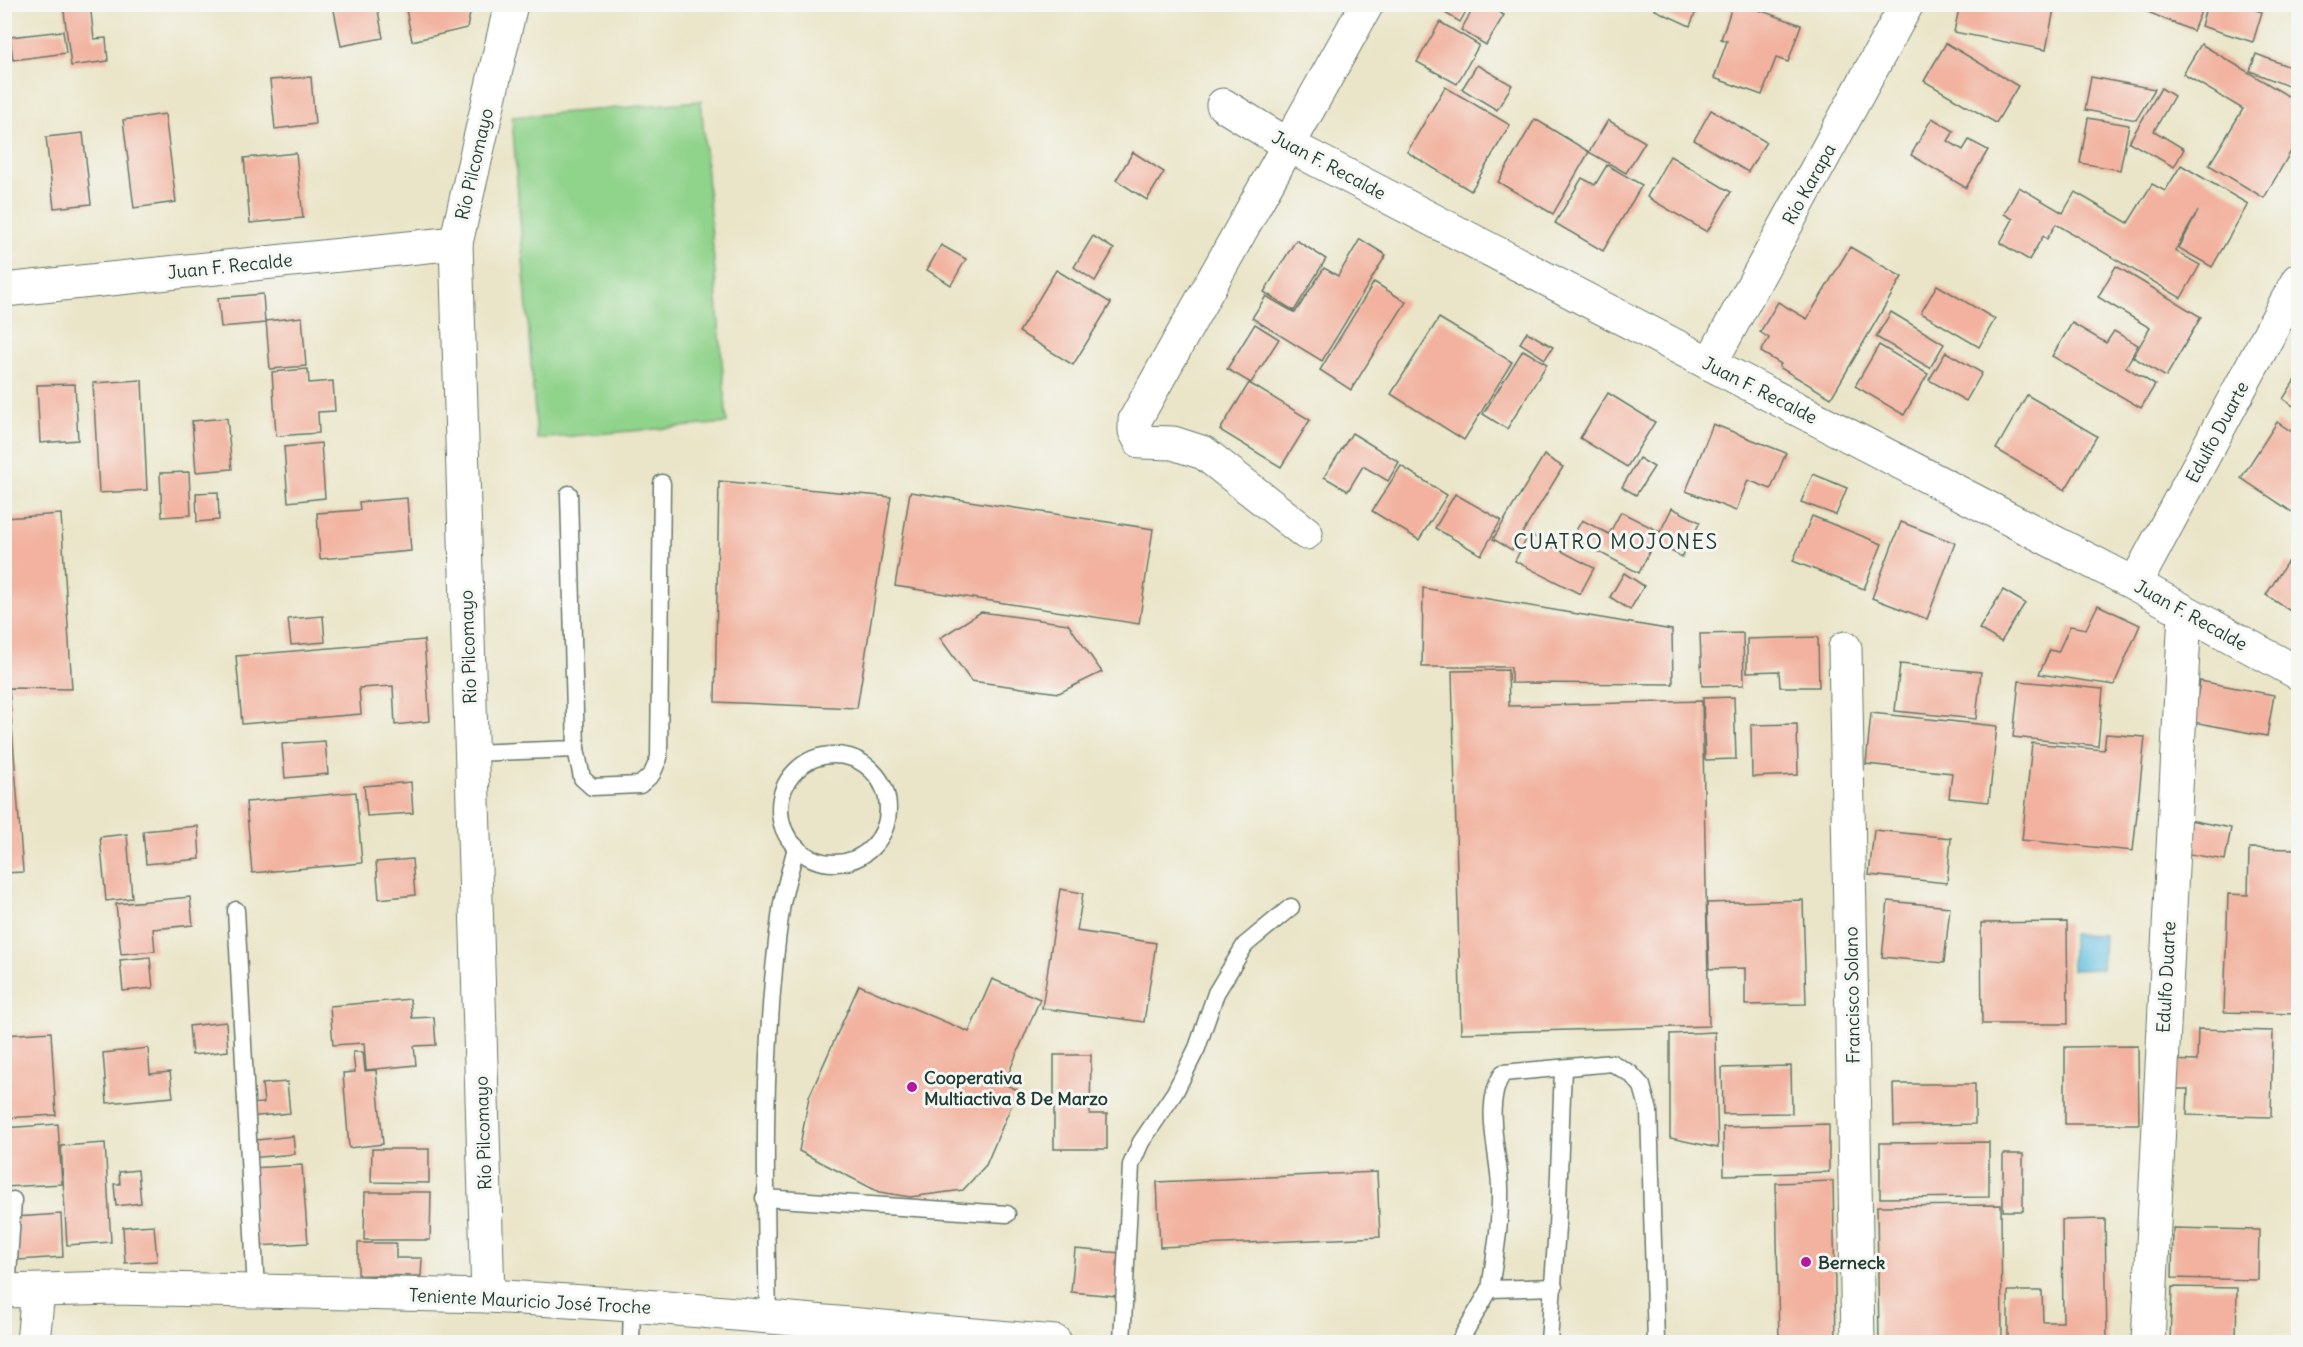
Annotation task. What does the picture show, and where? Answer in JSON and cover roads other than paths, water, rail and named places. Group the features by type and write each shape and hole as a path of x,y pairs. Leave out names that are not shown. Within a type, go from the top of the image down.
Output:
{"street":[{"name":"Río Pilcomayo","path":"488,1296 456,243 511,4"},
{"path":"1306,533 1204,453 1173,443 1142,442 1135,431 1135,420 1290,146 1367,4"},
{"name":"Río Karapa","path":"1710,364 1907,4"},
{"name":"Juan F. Recalde","path":"1223,105 1290,146 2135,584 2298,673"},
{"name":"Juan F. Recalde","path":"4,290 456,243"},
{"name":"Edulfo Duarte","path":"2135,584 2298,280"},
{"name":"Edulfo Duarte","path":"2148,1342 2185,612"},
{"name":"Francisco Solano","path":"1845,648 1858,1342"},
{"name":"Teniente Mauricio José Troche","path":"16,1291 115,1288 488,1296 768,1316 1055,1342"},
{"path":"16,1291 33,1342"}],"lane":[{"path":"569,494 576,749 582,778 592,787 640,785 652,774 659,758 662,483"},
{"path":"471,753 576,749"},
{"path":"768,1316 764,1198 768,1050 781,908 796,848 785,832 780,814 782,796 790,778 803,765 820,757 838,755 857,759 872,770 883,785 888,803 886,822 879,839 866,853 849,861 830,863 812,858 796,848"},
{"path":"1122,1342 1131,1165 1141,1142 1175,1092 1197,1048 1216,993 1245,945 1291,907"},
{"path":"236,910 256,1291"},
{"path":"1459,1342 1490,1289 1498,1235 1500,1186 1492,1100 1495,1085 1503,1073 1612,1063 1630,1074 1642,1086 1649,1112 1656,1342"},
{"path":"1549,1342 1554,1287 1563,1068"},
{"path":"764,1198 1008,1214"},
{"path":"13,1200 16,1291"},
{"path":"1490,1289 1554,1287"},
{"path":"631,1342 632,1305"}],"water":[{"path":"2072,934 2104,935 2102,969 2072,970"}],"place":[{"name":"Cooperativa Multiactiva 8 De Marzo","path":"912,1087"},
{"name":"Berneck","path":"1806,1262"}],"district":[{"name":"CUATRO MOJONES","path":"1616,541"}]}
